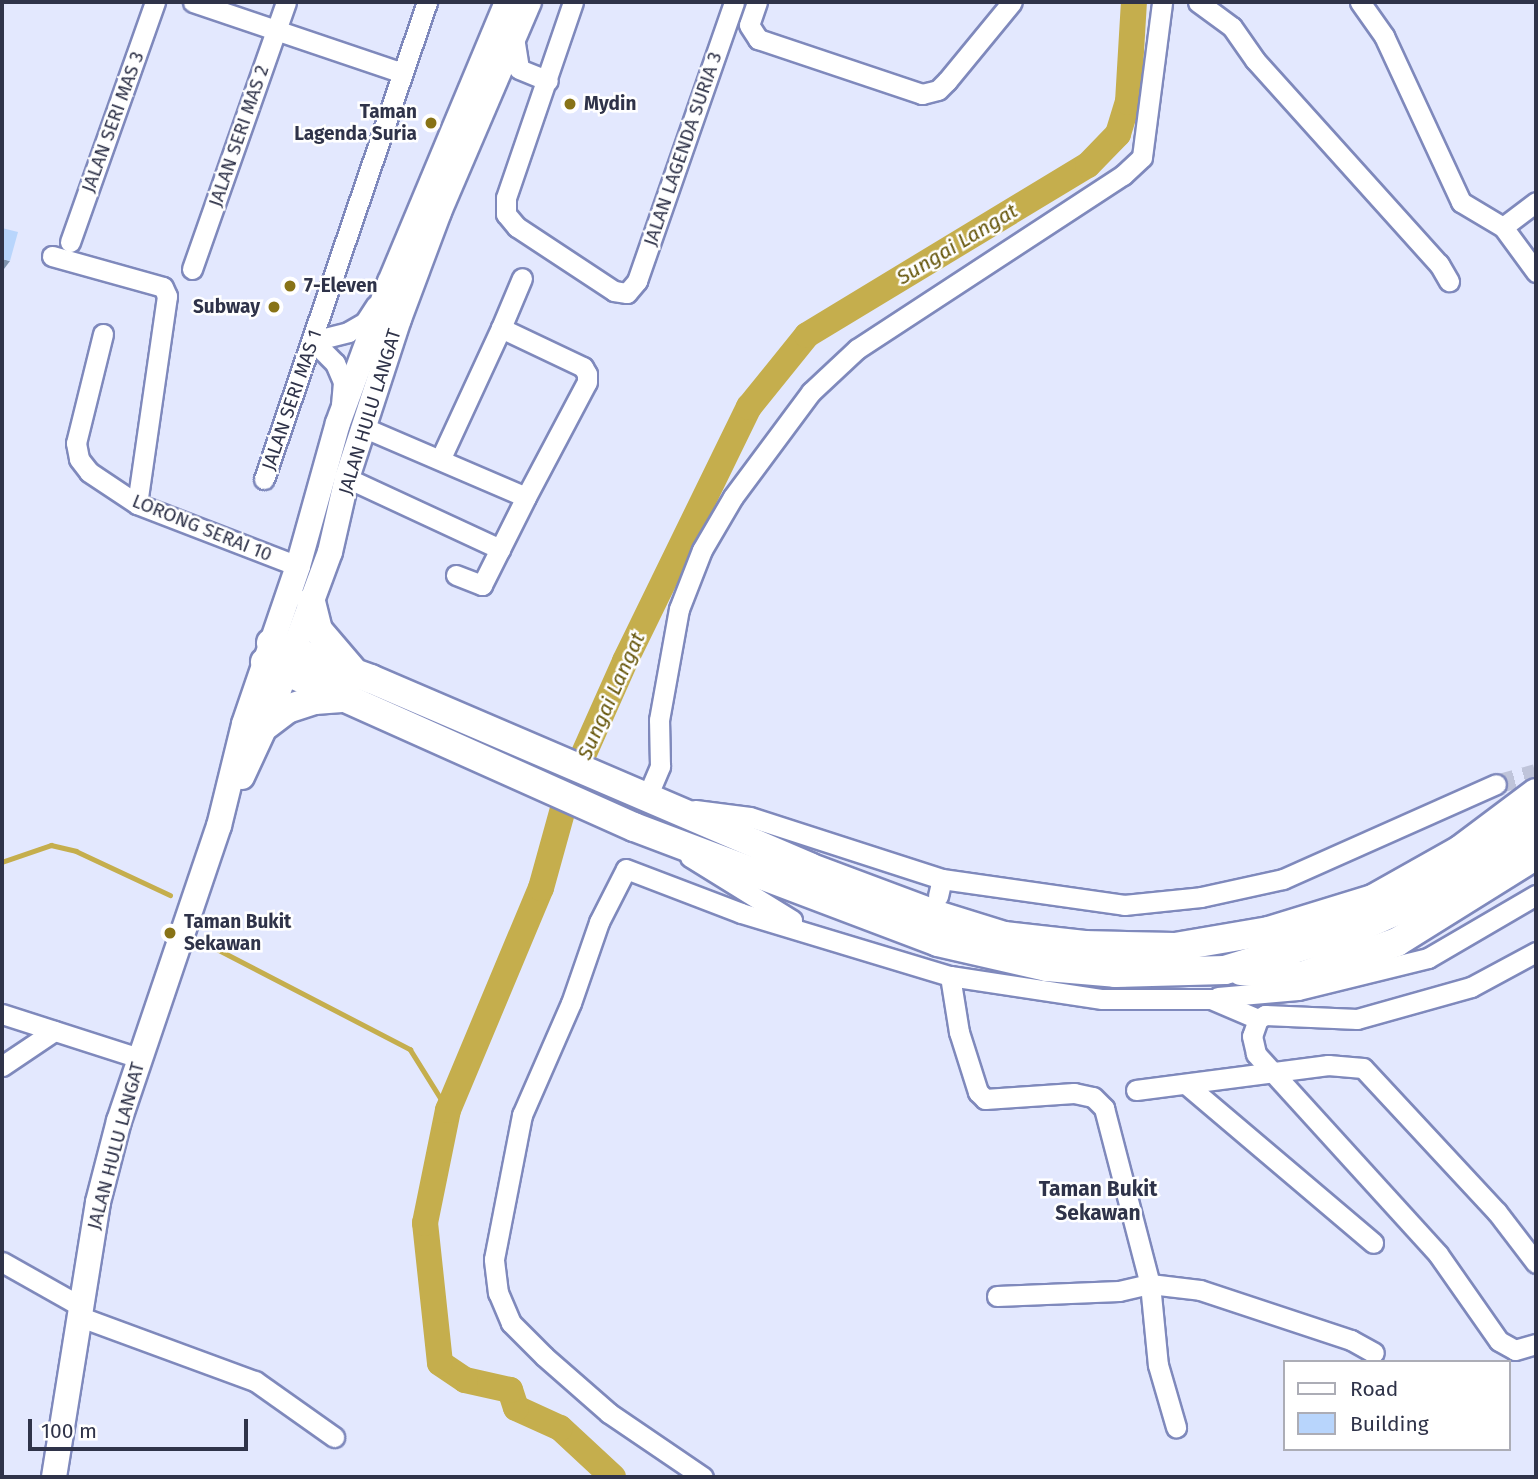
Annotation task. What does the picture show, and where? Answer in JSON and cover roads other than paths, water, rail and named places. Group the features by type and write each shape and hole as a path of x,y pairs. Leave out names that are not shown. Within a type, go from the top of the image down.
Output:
{"highway":[{"path":"311,602 318,630 352,686 509,773 634,827 938,942 1047,967 1115,973 1225,970 1302,976 1396,942 1536,855"},
{"path":"279,657 352,686 524,744 835,876 1004,936 1084,946 1175,947 1269,931 1373,899 1460,850 1536,793"},
{"path":"266,725 287,709 352,686"},
{"path":"1225,970 1349,933 1438,892 1536,825"}],"main road":[{"name":"JALAN HULU LANGAT","path":"219,826 266,725 298,566 338,422 390,282 507,2"},
{"name":"JALAN HULU LANGAT","path":"54,1477 98,1202 139,1058 219,826 244,724 311,602 330,552 347,478 439,212 529,2"}],"street":[{"name":"JALAN SERI MAS 3","path":"70,242 155,2"},
{"path":"193,2 400,72"},
{"name":"JALAN SERI MAS 2","path":"192,269 286,2"},
{"name":"JALAN SERI MAS 1","path":"264,479 313,341 400,72 427,2"},
{"path":"514,36 519,69 548,81 573,2"},
{"name":"JALAN LAGENDA SURIA 3","path":"548,81 506,198 506,214 517,226 614,291 627,293 637,281 734,2"},
{"path":"757,2 749,24 751,33 895,88 922,94 938,90 1012,2"},
{"path":"1162,2 1142,157 1124,175 857,349 811,392 733,497 702,550 679,609 659,720 660,766 649,798 750,817 940,887 1124,905 1201,897 1283,879 1496,784"},
{"path":"1198,2 1232,27 1255,60 1439,264 1449,281"},
{"path":"1360,2 1384,36 1461,202 1503,227 1536,272"},
{"path":"1503,227 1536,202"},
{"path":"52,256 163,287 167,296 137,505"},
{"path":"441,458 522,278"},
{"path":"313,341 348,332 365,322 390,282"},
{"path":"456,575 482,585 587,382 583,367 501,328"},
{"name":"LORONG SERAI 10","path":"103,334 76,443 79,459 89,472 137,505 298,566"},
{"path":"313,341 335,363 343,382 338,422"},
{"path":"365,428 441,458 526,497"},
{"path":"347,478 500,549"},
{"path":"662,838 743,894 827,939"},
{"path":"703,1477 609,1413 510,1323 498,1293 494,1259 511,1157 522,1115 571,1003 599,922 626,869 741,913 827,939 918,958 950,976 1049,993 1150,1001 1210,999 1258,1019 1272,1014 1330,1021 1379,1014 1471,987 1536,952"},
{"path":"1488,925 1536,887"},
{"path":"1150,1001 1298,990 1383,971 1428,958 1536,895"},
{"path":"950,976 959,1032 978,1092 985,1099 1064,1092 1093,1097 1104,1108 1150,1284 1158,1365 1176,1427"},
{"path":"2,1014 139,1058"},
{"path":"1258,1019 1252,1043 1271,1072 1438,1254 1499,1341 1514,1350 1536,1345"},
{"path":"2,1066 54,1031"},
{"path":"1136,1090 1345,1064 1363,1068 1497,1212 1536,1263"},
{"path":"1187,1085 1373,1243"},
{"path":"2,1262 79,1311 255,1381 334,1437"},
{"path":"997,1296 1119,1291 1150,1284 1200,1290 1351,1339 1374,1353"}],"waterway":[{"name":"Sungai Langat","path":"613,1477 560,1428 516,1408 510,1390 465,1380 440,1363 425,1223 448,1110 541,888 569,787 625,661 749,407 807,335 1088,165 1118,134 1128,102 1134,2"},
{"path":"2,862 51,845 76,851 170,895"},
{"path":"215,948 410,1049 448,1110"}],"tunnel":[{"path":"1496,784 1536,773"}],"place":[{"name":"Mydin","path":"570,104"},
{"name":"Taman Lagenda Suria","path":"431,123"},
{"name":"7-Eleven","path":"290,286"},
{"name":"Subway","path":"274,307"},
{"name":"Taman Bukit Sekawan","path":"170,933"}],"district":[{"name":"Taman Bukit Sekawan","path":"1098,1201"}]}
